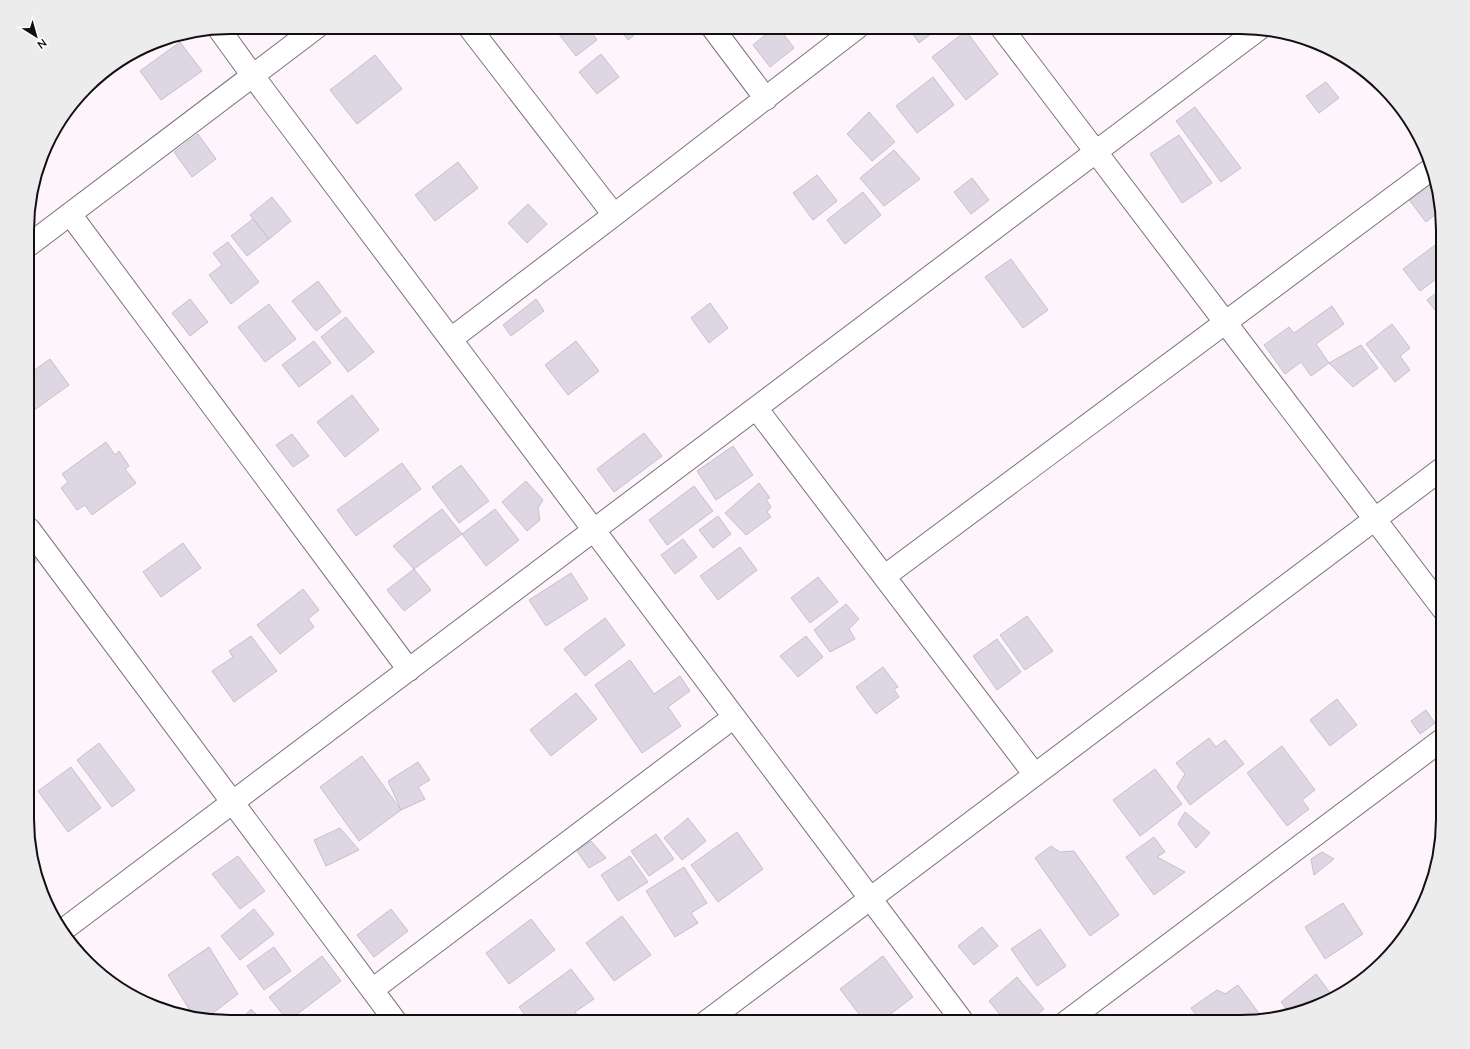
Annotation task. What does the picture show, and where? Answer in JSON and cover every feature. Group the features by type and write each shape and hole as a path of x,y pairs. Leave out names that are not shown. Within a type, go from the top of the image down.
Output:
{"street":[{"path":"223,34 958,1015"},
{"path":"34,240 308,34"},
{"path":"474,34 614,215"},
{"path":"717,34 766,99"},
{"path":"451,339 849,34"},
{"path":"1006,34 1436,600"},
{"path":"67,927 1252,34"},
{"path":"885,576 1427,172"},
{"path":"70,214 409,670"},
{"path":"756,408 1035,775"},
{"path":"715,1015 1436,473"},
{"path":"34,536 391,1015"},
{"path":"372,990 734,716"},
{"path":"1075,1015 1436,744"}],"building":[{"path":"559,34 593,34 597,40 576,56"},
{"path":"623,34 635,34 628,40"},
{"path":"766,34 783,34 794,48 770,67 753,45"},
{"path":"913,34 931,34 919,43"},
{"path":"962,34 968,34 998,74 966,100 932,57"},
{"path":"180,42 202,71 161,100 140,71"},
{"path":"601,54 619,77 597,94 579,72"},
{"path":"375,55 402,89 357,124 330,90"},
{"path":"933,77 954,105 917,133 896,106"},
{"path":"1326,82 1339,98 1319,113 1306,96"},
{"path":"1195,107 1241,168 1221,182 1176,121"},
{"path":"869,112 895,142 872,161 847,134"},
{"path":"198,134 216,159 192,177 174,152"},
{"path":"1179,135 1212,183 1182,203 1150,154"},
{"path":"894,150 920,179 884,206 860,178"},
{"path":"458,162 478,188 435,221 415,195"},
{"path":"817,175 837,201 813,220 793,193"},
{"path":"972,178 989,200 971,214 954,192"},
{"path":"1427,181 1430,185 1436,214 1426,222 1407,197"},
{"path":"863,192 881,215 845,244 827,220"},
{"path":"272,197 291,221 269,239 250,215"},
{"path":"528,204 547,224 527,243 508,223"},
{"path":"253,219 269,239 247,256 231,236"},
{"path":"228,242 259,282 231,304 209,275 222,265 213,253"},
{"path":"1436,244 1436,279 1420,291 1403,269"},
{"path":"1011,259 1048,310 1023,328 985,277"},
{"path":"318,281 341,312 316,331 292,301"},
{"path":"1436,293 1436,311 1427,300"},
{"path":"190,299 208,322 190,336 172,313"},
{"path":"536,299 544,311 511,336 503,325"},
{"path":"710,303 728,328 709,343 691,318"},
{"path":"269,304 296,339 265,362 238,327"},
{"path":"1332,306 1344,324 1316,344 1329,363 1311,376 1301,362 1285,374 1264,345 1289,327 1294,333"},
{"path":"346,317 374,352 348,372 321,337"},
{"path":"1392,324 1410,348 1400,356 1410,370 1395,382 1366,344"},
{"path":"314,341 331,363 299,387 282,365"},
{"path":"576,341 599,371 568,395 545,365"},
{"path":"1361,345 1378,368 1353,387 1329,363"},
{"path":"50,359 69,385 34,410 34,370"},
{"path":"352,395 379,430 345,457 317,422"},
{"path":"644,433 662,456 614,492 597,469"},
{"path":"292,434 309,456 293,467 276,445"},
{"path":"106,442 115,455 119,451 129,466 125,469 136,483 92,515 85,505 77,510 61,488 68,482 62,474"},
{"path":"733,446 753,475 716,500 697,471"},
{"path":"402,463 421,489 356,536 337,510"},
{"path":"461,465 489,501 459,523 432,487"},
{"path":"526,481 543,500 538,508 540,520 527,531 502,502"},
{"path":"759,483 770,498 766,499 771,507 767,512 771,517 746,535 725,513"},
{"path":"694,486 713,511 667,545 649,520"},
{"path":"442,509 462,534 414,569 393,546"},
{"path":"495,509 519,540 486,566 462,534"},
{"path":"718,516 731,534 713,548 699,530"},
{"path":"683,539 697,557 675,574 661,555"},
{"path":"183,543 201,568 161,597 143,572"},
{"path":"740,547 757,570 718,600 700,576"},
{"path":"34,556 37,561 34,563"},
{"path":"414,569 431,590 404,611 387,590"},
{"path":"571,573 588,599 546,626 529,600"},
{"path":"818,577 838,602 810,623 791,598"},
{"path":"303,589 319,610 308,619 314,627 280,654 257,625"},
{"path":"846,604 859,619 849,629 855,639 830,652 814,630"},
{"path":"1027,616 1053,651 1025,670 1000,635"},
{"path":"605,618 625,645 585,676 564,649"},
{"path":"251,636 277,671 234,702 212,671 233,657 229,651"},
{"path":"806,636 823,657 798,677 780,656"},
{"path":"997,639 1021,672 997,690 973,656"},
{"path":"630,660 654,694 680,676 690,691 668,707 681,726 642,753 595,685"},
{"path":"883,667 898,687 894,689 899,697 876,714 856,687"},
{"path":"576,693 597,719 551,756 530,730"},
{"path":"1337,699 1357,725 1330,746 1310,720"},
{"path":"1426,710 1435,723 1420,734 1411,721"},
{"path":"1209,738 1216,747 1225,740 1244,764 1190,805 1177,787 1185,774 1176,763"},
{"path":"99,743 135,790 112,807 77,760"},
{"path":"1282,746 1315,790 1302,800 1309,809 1287,826 1247,773"},
{"path":"362,756 401,810 359,841 320,787"},
{"path":"418,762 430,780 418,787 425,799 401,810 388,781"},
{"path":"71,767 101,808 68,832 38,791"},
{"path":"1155,769 1182,804 1140,836 1113,800"},
{"path":"1185,812 1210,833 1196,848 1178,824"},
{"path":"688,818 706,841 682,860 664,838"},
{"path":"340,828 359,850 326,866 314,840"},
{"path":"737,832 763,869 718,902 691,865"},
{"path":"656,834 674,859 649,876 631,851"},
{"path":"1154,837 1165,852 1157,857 1185,872 1154,895 1126,857"},
{"path":"591,841 606,858 589,868 577,851"},
{"path":"1051,846 1060,852 1074,851 1119,915 1090,936 1035,858"},
{"path":"1322,852 1334,859 1314,875 1311,859"},
{"path":"238,856 265,891 240,909 212,874"},
{"path":"630,856 648,882 618,901 601,875"},
{"path":"684,867 707,903 691,913 698,923 675,937 646,891"},
{"path":"1343,903 1363,934 1325,959 1305,927"},
{"path":"254,909 274,934 240,960 221,936"},
{"path":"391,909 408,931 374,957 357,935"},
{"path":"622,916 651,955 614,981 586,943"},
{"path":"531,919 555,950 509,984 486,953"},
{"path":"982,927 998,946 974,965 958,946"},
{"path":"1040,929 1066,966 1037,986 1011,949"},
{"path":"209,947 238,994 211,1014 190,1011 168,975"},
{"path":"274,947 291,971 264,990 247,966"},
{"path":"322,956 341,981 296,1015 283,1015 269,997"},
{"path":"883,956 913,997 889,1015 860,1015 840,989"},
{"path":"571,969 594,999 575,1012 577,1015 525,1015 519,1007"},
{"path":"1316,974 1330,993 1303,1005 1286,1009 1281,1002"},
{"path":"1017,977 1044,1009 1037,1015 1000,1015 989,1001"},
{"path":"1238,985 1259,1014 1196,1015 1191,1008 1217,990 1225,994"},
{"path":"251,1009 257,1015 245,1015"}]}
